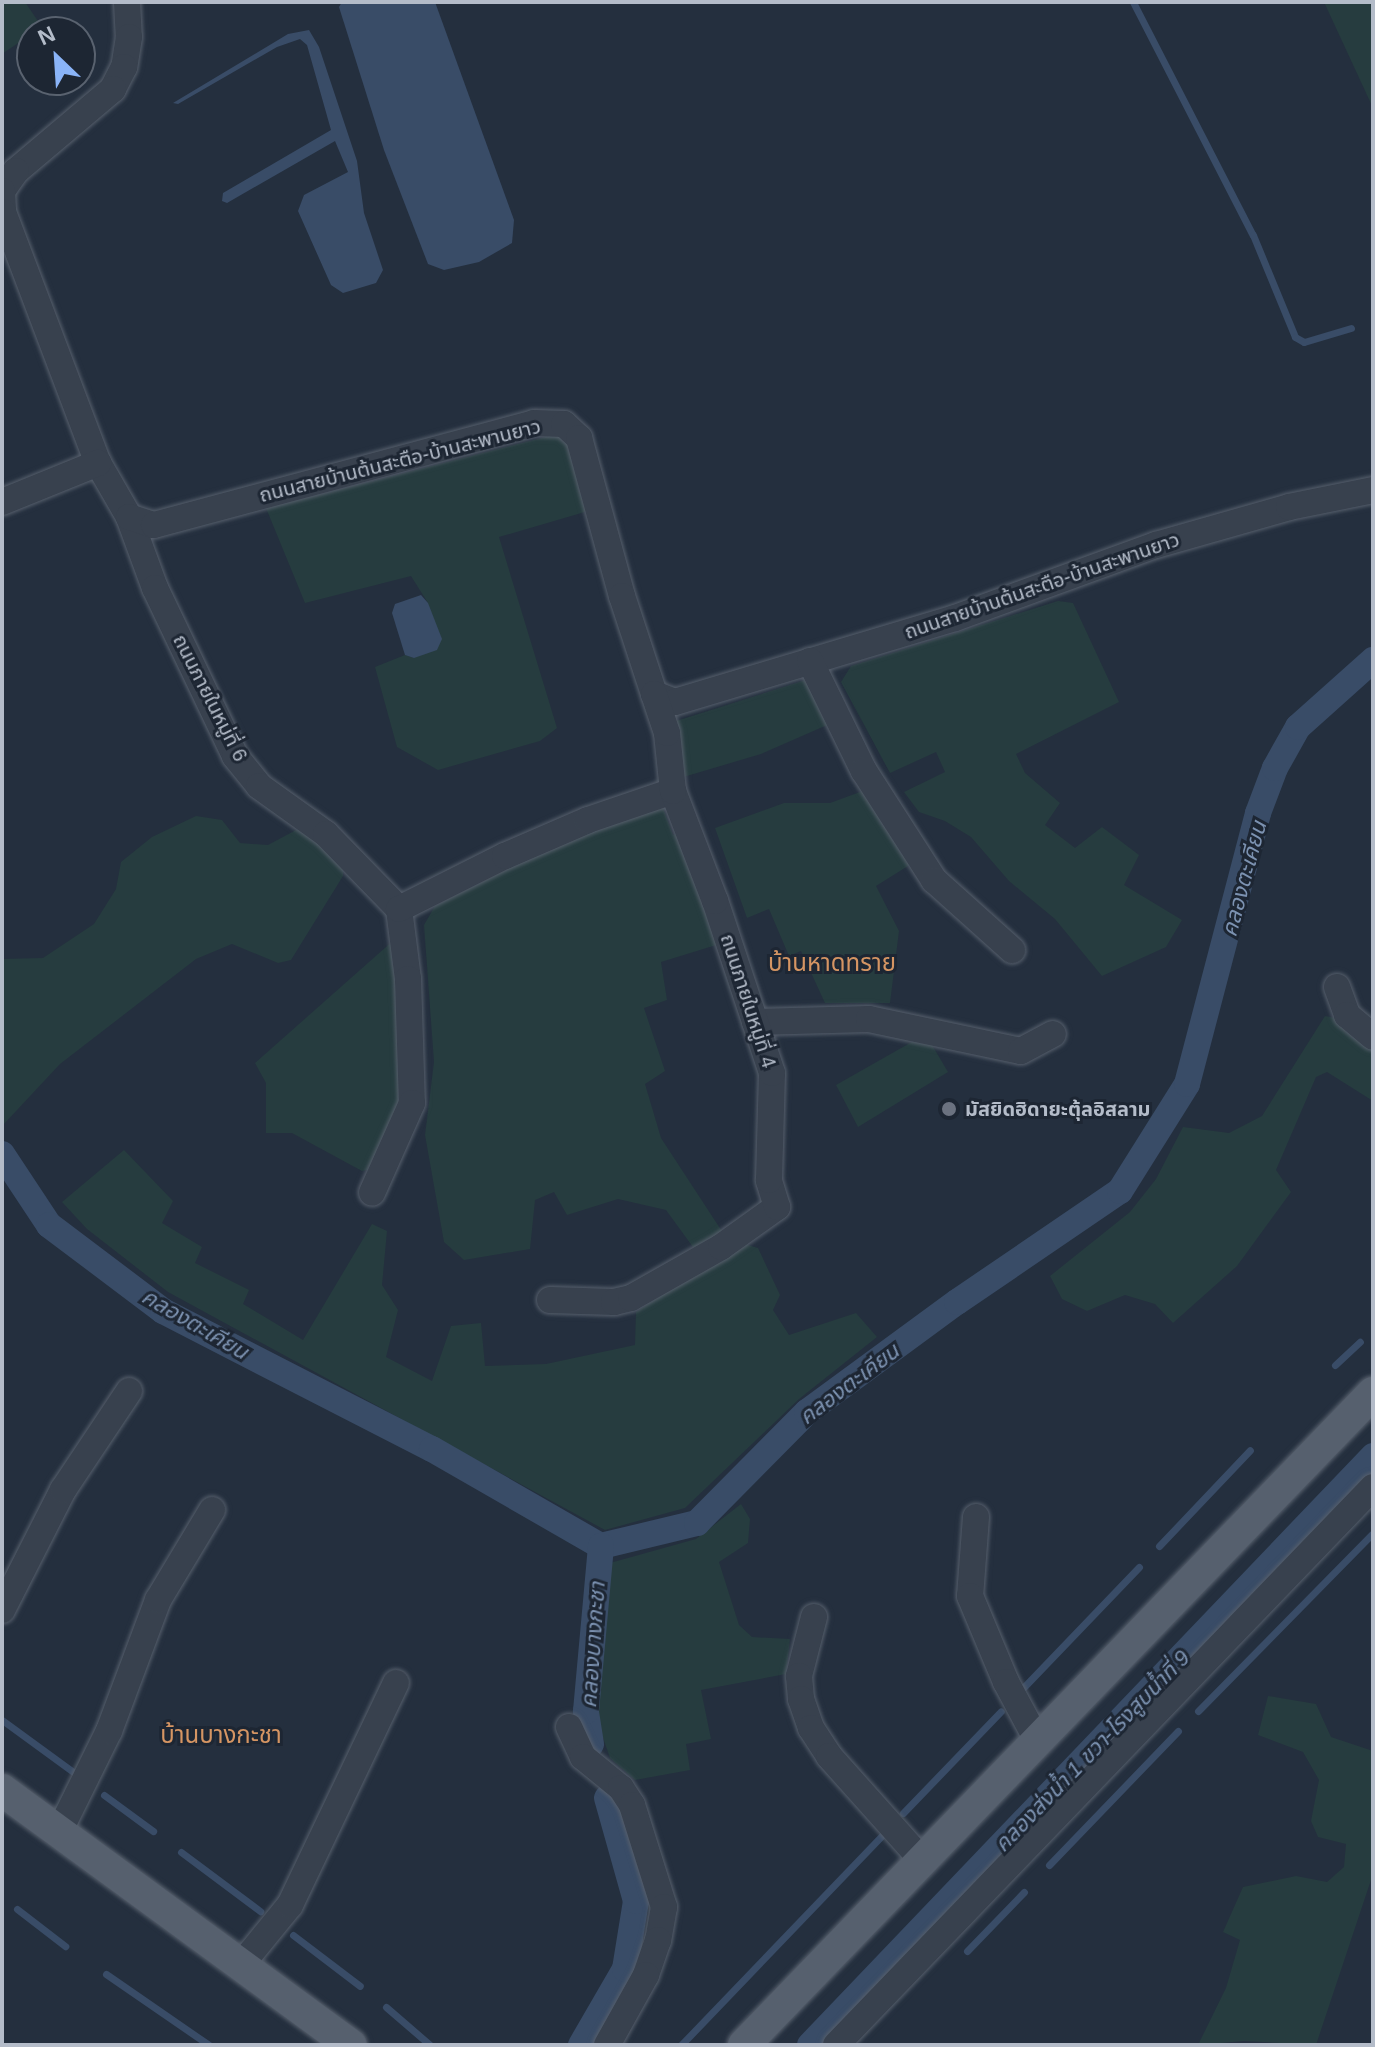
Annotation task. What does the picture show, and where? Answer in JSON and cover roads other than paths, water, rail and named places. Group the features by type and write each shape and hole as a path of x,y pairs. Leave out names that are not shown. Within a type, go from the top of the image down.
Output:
{"main road":[{"path":"744,2045 1373,1393"},
{"path":"2,1790 351,2045"}],"street":[{"path":"127,2 129,37 124,67 113,89 16,171 2,191 3,212 98,463 129,517"},
{"name":"ถนนสายบ้านต้นสะตือ-บ้านสะพานยาว","path":"129,517 154,525 534,423 564,424 579,438 622,596 654,694 675,702 955,618 1156,545 1289,507 1373,490"},
{"path":"2,502 98,463"},
{"name":"ถนนภายในหมู่ที่ 6","path":"129,517 155,588 235,756 259,786 326,834 399,909"},
{"path":"810,661 864,771 934,880 1012,950"},
{"name":"ถนนภายในหมู่ที่ 4","path":"550,1300 614,1302 631,1298 721,1247 777,1207 769,1180 772,1073 715,901 673,791 667,733 654,694"},
{"path":"372,1193 412,1103 408,979 399,909 560,832 673,791"},
{"path":"1337,987 1347,1015 1373,1037"},
{"path":"755,1022 869,1019 1021,1051 1053,1034"},
{"path":"2,1610 63,1490 129,1391"},
{"path":"836,2045 1373,1487"},
{"path":"59,1832 109,1731 158,1600 212,1510"},
{"path":"976,1517 970,1596 1012,1695 1037,1740"},
{"path":"814,1617 799,1676 801,1699 811,1728 829,1756 922,1860"},
{"path":"241,1965 290,1905 396,1683"},
{"path":"569,1727 583,1757 621,1788 632,1805 664,1907 658,1940 646,1975 607,2045"}],"water":[{"path":"342,2 435,2 514,220 512,243 479,262 444,270 428,264 384,150 339,7"},
{"path":"309,30 319,47 357,161 364,213 383,270 376,283 343,293 331,285 298,211 304,195 348,172 335,141 227,203 222,201 223,193 331,130 307,45 300,39 277,47 178,104 173,103 288,34"},
{"path":"421,595 428,603 442,639 437,650 414,658 405,655 392,613 395,604"}],"waterway":[{"path":"1133,2 1253,235 1295,337 1304,342 1351,328"},
{"name":"คลองตะเคียน","path":"2,1154 49,1225 163,1311 432,1449 601,1546 697,1523 807,1412 957,1302 1120,1191 1187,1084 1258,813 1275,768 1298,727 1373,660"},
{"path":"1335,1365 1360,1342"},
{"path":"1159,1546 1250,1450"},
{"name":"คลองส่งน้ำ 1 ขวา-โรงสูบน้ำที่ 9","path":"810,2045 1373,1456"},
{"path":"1198,1711 1372,1534"},
{"name":"คลองบางกะชา","path":"591,1744 586,1711 601,1546"},
{"path":"1022,1689 1139,1567"},
{"path":"903,1813 1001,1711"},
{"path":"2,1720 76,1774"},
{"path":"1049,1865 1178,1731"},
{"path":"104,1795 153,1831"},
{"name":"คลองบางกะชา","path":"581,2045 625,1969 636,1901 607,1798"},
{"path":"681,2045 885,1832"},
{"path":"181,1852 260,1911"},
{"path":"967,1951 1024,1892"},
{"path":"17,1909 65,1946"},
{"path":"293,1935 360,1986"},
{"path":"106,1974 209,2045"},
{"path":"386,2007 430,2045"}],"place":[{"name":"มัสยิดฮิดายะตุ้ลอิสลาม","path":"949,1109"}],"district":[{"name":"บ้านหาดทราย","path":"832,963"},
{"name":"บ้านบางกะชา","path":"221,1735"}]}
